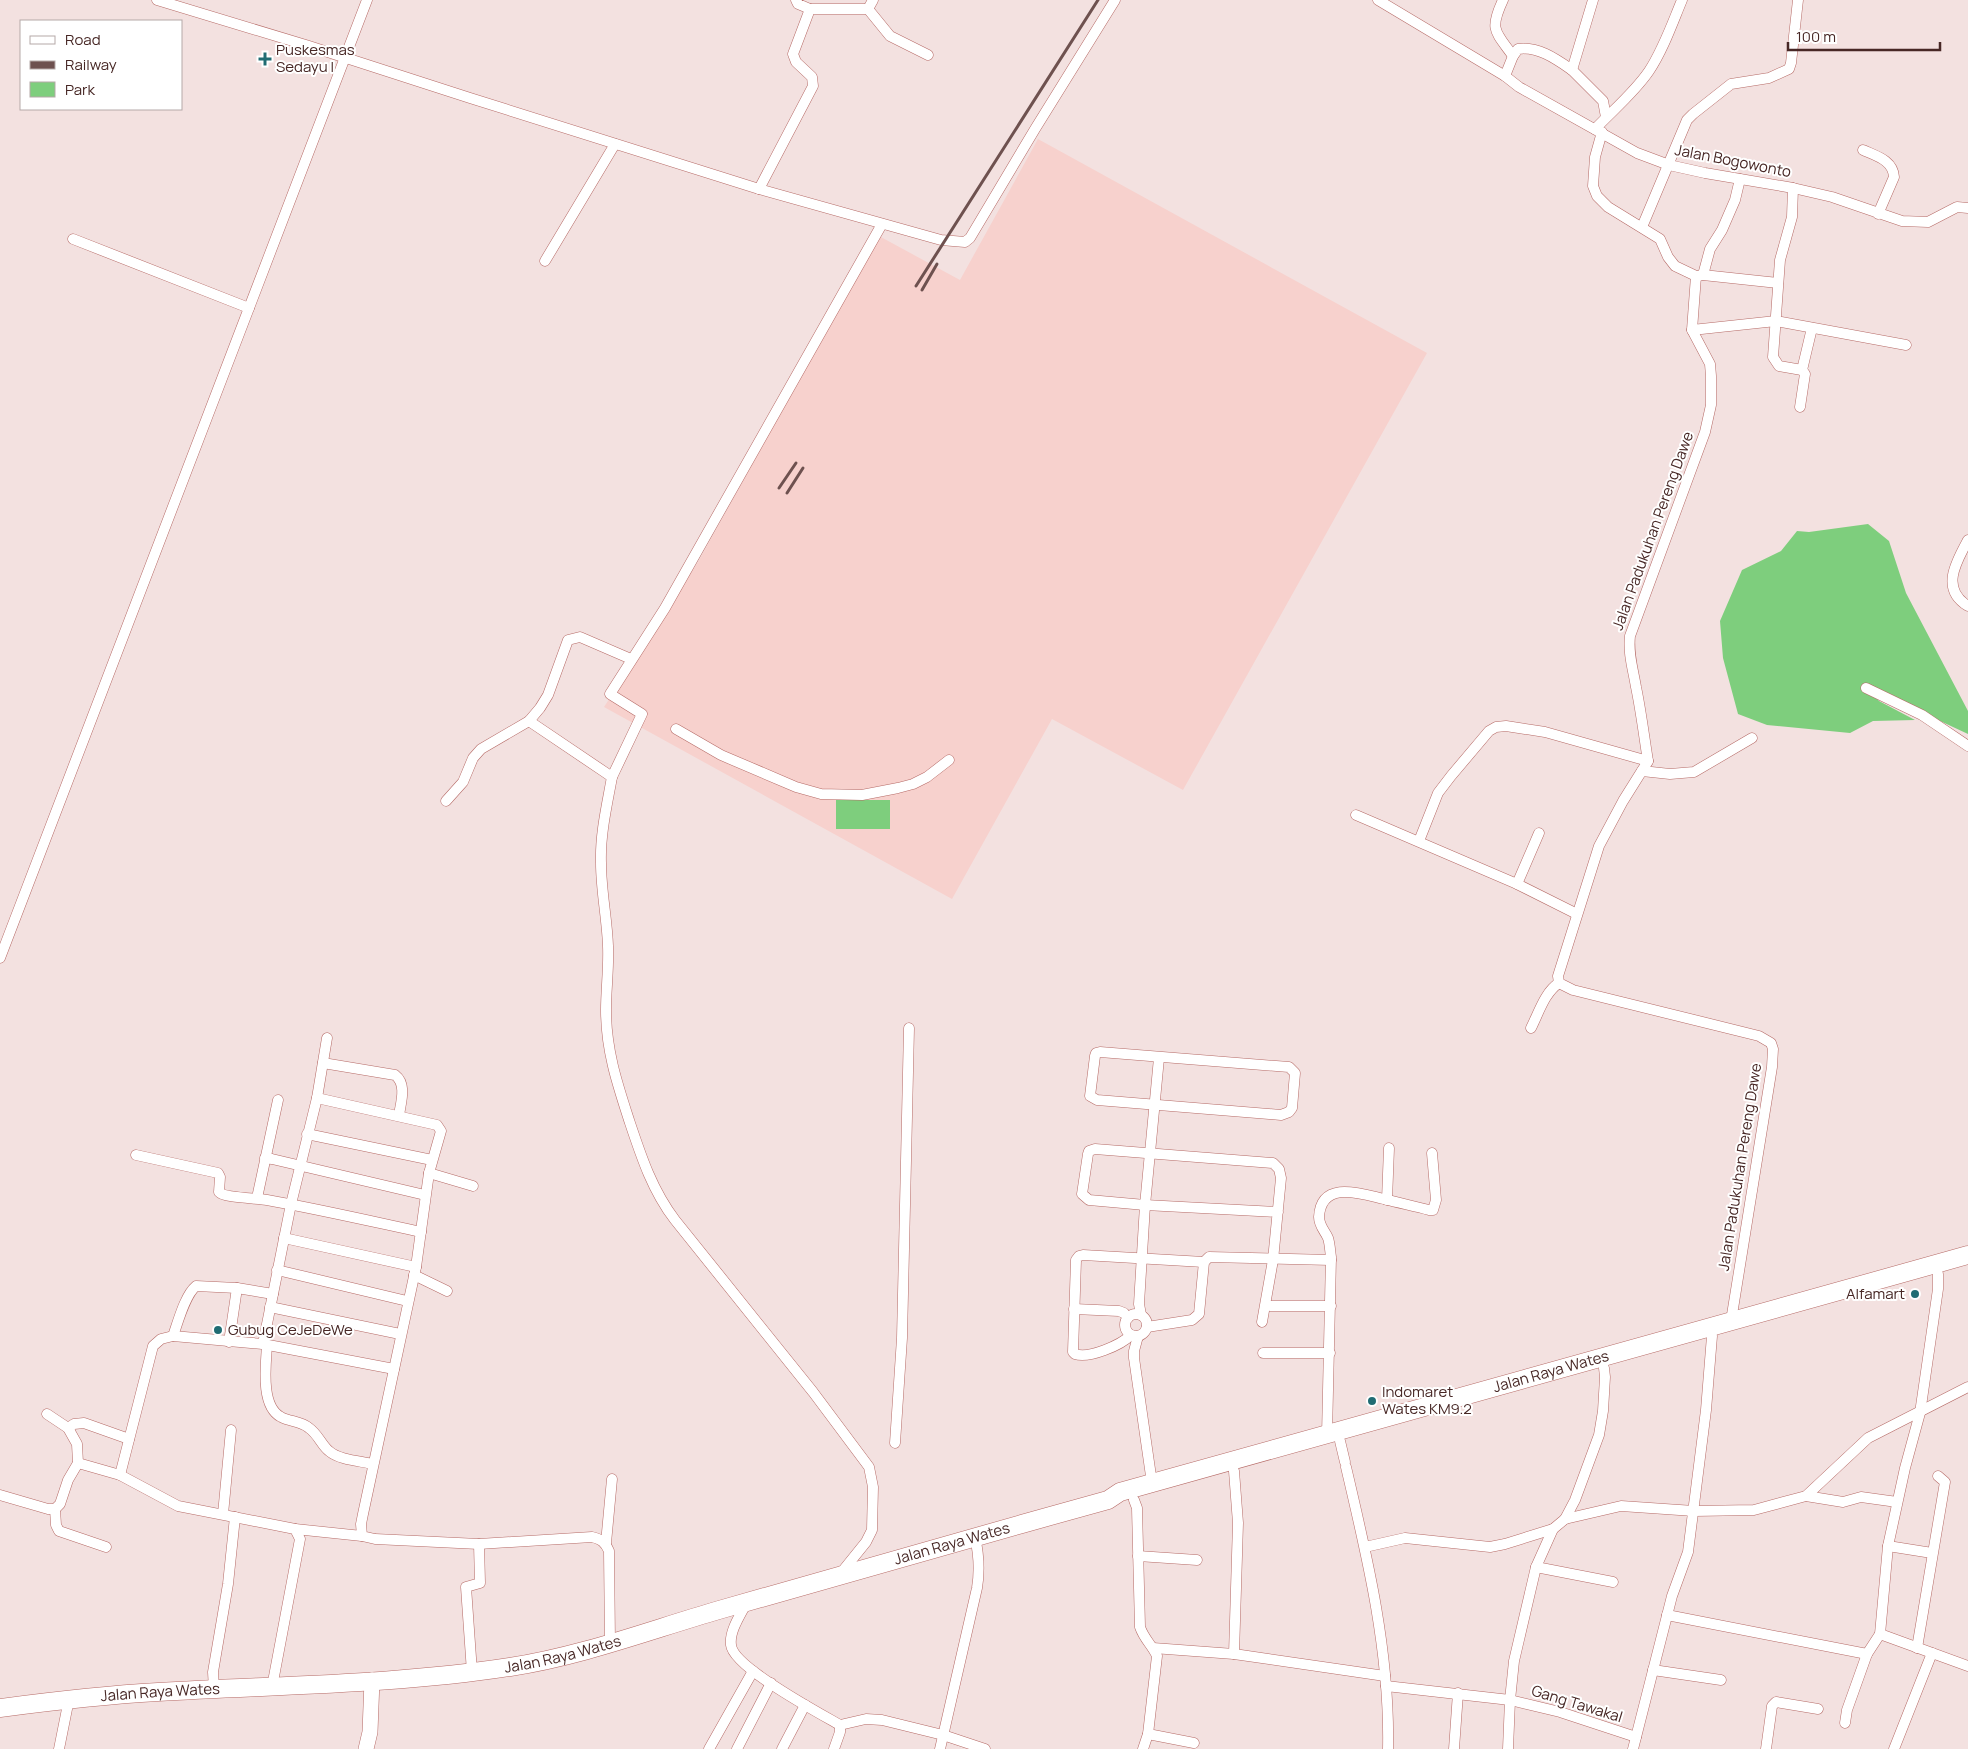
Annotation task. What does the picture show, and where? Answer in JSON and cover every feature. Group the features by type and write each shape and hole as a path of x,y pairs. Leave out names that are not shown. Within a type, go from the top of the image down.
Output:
{"highway":[{"name":"Jalan Raya Wates","path":"1108,1500 1123,1503 1134,1500 1234,1471 1334,1438 1731,1321 1968,1255"},
{"name":"Jalan Raya Wates","path":"0,1708 69,1699 272,1687 472,1672 564,1656 1108,1500 1120,1492 1152,1483 1604,1368 1968,1265"}],"main road":[{"path":"366,1749 370,1732 372,1680"}],"street":[{"path":"159,0 880,227 941,240 965,242 970,238 1035,129 1116,0"},
{"path":"0,958 368,0"},
{"path":"796,0 798,4 810,9 870,5 890,36 928,55"},
{"name":"Jalan Bogowonto","path":"1378,0 1505,76 1519,87 1637,153 1668,164 1705,174 1793,188 1832,197 1902,221 1928,222 1957,207 1968,208"},
{"path":"1503,0 1494,26 1512,56"},
{"path":"1572,70 1593,0"},
{"path":"1682,0 1662,49 1649,71 1606,118 1599,131 1593,186 1598,196 1608,207 1642,226 1660,239 1668,257 1675,266 1699,276 1778,283"},
{"path":"1642,226 1688,120 1731,84 1769,78 1789,69 1798,0"},
{"path":"759,189 813,86 812,77 796,62 793,54 810,9"},
{"path":"1505,76 1512,56 1518,49 1532,49 1553,57 1572,70 1603,101 1606,118"},
{"path":"545,261 615,144"},
{"path":"1863,150 1889,163 1894,173 1894,178 1878,214"},
{"path":"1740,179 1735,200 1722,230 1710,248 1699,276 1692,330 1776,321 1906,345"},
{"path":"1793,188 1792,217 1780,260 1774,357 1779,366 1802,370 1806,376 1800,407"},
{"path":"838,1577 866,1542 872,1530 873,1488 869,1467 813,1392 664,1205 642,1160 609,1058 606,1009 609,969 608,944 601,862 602,832 612,776 642,714 610,694 665,608 880,227"},
{"path":"73,240 250,308"},
{"path":"1802,370 1812,328"},
{"name":"Jalan Padukuhan Pereng Dawe","path":"1648,761 1628,648 1630,636 1645,591 1705,432 1711,405 1710,364 1692,330"},
{"path":"1968,540 1957,560 1952,583 1955,592 1962,602 1968,606"},
{"path":"446,801 463,782 473,758 481,749 529,721 548,694 568,640 580,636 631,659"},
{"path":"1866,688 1922,715 1968,746"},
{"path":"529,721 612,776"},
{"path":"1419,841 1438,794 1489,731 1496,727 1506,726 1545,732 1648,761 1623,801 1599,846 1560,968 1559,983 1548,994 1531,1028"},
{"path":"676,729 720,755 796,787 821,794 862,794 898,788 913,784 927,777 949,760"},
{"path":"1642,771 1670,774 1694,772 1752,738"},
{"path":"1356,815 1517,884 1577,914"},
{"path":"1517,884 1539,834"},
{"name":"Jalan Padukuhan Pereng Dawe","path":"1559,983 1573,990 1759,1036 1771,1043 1773,1049 1772,1067 1731,1321"},
{"path":"895,1443 902,1338 909,1028"},
{"path":"327,1038 317,1098 291,1204 270,1307 265,1344 264,1379 272,1409 278,1415 308,1427 317,1434 328,1451 373,1464"},
{"path":"1096,1053 1160,1058 1292,1068 1295,1073 1292,1108 1289,1112 1282,1115 1097,1100 1090,1096 1096,1053"},
{"path":"1160,1058 1141,1259 1139,1304 1141,1315 1146,1320 1147,1327 1144,1333 1120,1345 1084,1356 1075,1354 1072,1349 1076,1260 1079,1256 1083,1255 1141,1259 1204,1262"},
{"path":"323,1063 398,1077 402,1084 399,1116"},
{"path":"317,1098 439,1126 441,1131 429,1173 414,1271 361,1524 362,1536"},
{"path":"257,1198 278,1100"},
{"path":"308,1134 432,1160"},
{"path":"1387,1200 1388,1148"},
{"path":"1262,1322 1278,1212 1280,1174 1277,1166 1273,1163 1095,1149 1089,1151 1088,1154 1082,1194 1084,1198 1089,1200 1278,1212"},
{"path":"1388,1749 1385,1681 1375,1596 1346,1464 1334,1438 1327,1392 1330,1353 1331,1260 1328,1239 1319,1219 1320,1211 1332,1194 1348,1191 1433,1210 1436,1200 1432,1153"},
{"path":"136,1156 218,1173 220,1178 220,1194 291,1204 421,1232"},
{"path":"265,1158 425,1195"},
{"path":"429,1173 473,1186"},
{"path":"284,1238 414,1271 447,1291"},
{"path":"1147,1327 1192,1320 1200,1314 1204,1262 1208,1257 1331,1260"},
{"path":"278,1270 407,1301"},
{"path":"1845,1723 1848,1705 1867,1654 1880,1634 1888,1546 1904,1468 1920,1412 1938,1289 1938,1274"},
{"path":"173,1336 192,1288 196,1286 237,1288 273,1294"},
{"path":"229,1342 237,1288"},
{"path":"1270,1306 1331,1306"},
{"path":"270,1307 400,1334"},
{"path":"1074,1309 1119,1311 1128,1318"},
{"path":"1135,1336 1125,1327 1128,1318 1134,1315 1141,1315"},
{"path":"120,1475 153,1346 161,1339 173,1336 265,1344 394,1369"},
{"path":"1135,1336 1134,1358 1152,1483"},
{"path":"1633,1749 1667,1615 1688,1552 1706,1410 1712,1336"},
{"path":"1263,1353 1330,1353"},
{"path":"1365,1548 1405,1538 1490,1547 1506,1544 1553,1529 1565,1519 1575,1500 1599,1435 1603,1411 1604,1368"},
{"path":"1806,1496 1868,1438 1968,1387"},
{"path":"0,1495 48,1509 55,1509 60,1504 68,1480 78,1463 77,1444 68,1428 47,1414"},
{"path":"68,1428 74,1424 84,1423 129,1439"},
{"path":"222,1514 231,1430"},
{"path":"78,1463 120,1475 170,1503 295,1529 375,1539 479,1544 592,1537 601,1539 609,1551 610,1643"},
{"path":"1234,1471 1238,1523 1234,1654"},
{"path":"1917,1648 1945,1482 1938,1476"},
{"path":"606,1544 612,1479"},
{"path":"1565,1519 1621,1506 1694,1511 1754,1510 1806,1496 1843,1502 1861,1497 1898,1502"},
{"path":"1134,1500 1137,1508 1140,1627 1145,1640 1153,1648 1157,1656 1148,1734 1143,1749"},
{"path":"55,1509 56,1526 59,1531 106,1547"},
{"path":"214,1689 214,1672 228,1584 235,1517"},
{"path":"272,1687 300,1539 295,1529"},
{"path":"1508,1749 1514,1660 1536,1567 1553,1529"},
{"path":"940,1749 977,1588 979,1563 975,1537"},
{"path":"472,1672 466,1587 480,1583 479,1544"},
{"path":"1888,1546 1932,1553"},
{"path":"1138,1556 1198,1560"},
{"path":"1536,1567 1613,1582"},
{"path":"747,1602 736,1623 730,1642 735,1656 753,1671 805,1705 840,1725 866,1719 882,1720 943,1735 985,1749"},
{"path":"1667,1615 1867,1654"},
{"path":"1880,1634 1968,1666"},
{"name":"Gang Tawakal","path":"1153,1648 1234,1654 1385,1681 1510,1700 1574,1716 1636,1737"},
{"path":"1894,1749 1932,1653"},
{"path":"1653,1670 1721,1680"},
{"path":"709,1749 753,1671"},
{"path":"738,1749 772,1683"},
{"path":"1454,1749 1458,1693"},
{"path":"59,1749 69,1699"},
{"path":"1766,1749 1772,1706 1776,1702 1818,1710"},
{"path":"782,1749 805,1705"},
{"path":"834,1749 840,1732 840,1725"},
{"path":"1148,1734 1194,1743"}],"shaded area":[{"path":"1038,139 1427,353 1183,790 1052,719 952,899 604,707 698,562 879,236 960,280"}],"green space":[{"path":"1868,524 1889,541 1906,593 1968,711 1968,734 1878,692 1875,696 1879,701 1915,720 1873,721 1850,733 1767,725 1738,714 1723,658 1720,621 1742,570 1781,551 1797,531 1809,532"},
{"path":"836,800 890,800 890,829 836,829"}],"railway":[{"path":"916,286 1098,0"},
{"path":"922,290 937,264"},
{"path":"779,488 796,463"},
{"path":"787,493 803,468"}],"place":[{"name":"Puskesmas Sedayu I","path":"265,59"},
{"name":"Alfamart","path":"1915,1294"},
{"name":"Gubug CeJeDeWe","path":"218,1330"},
{"name":"Indomaret Wates KM9.2","path":"1372,1401"}]}
